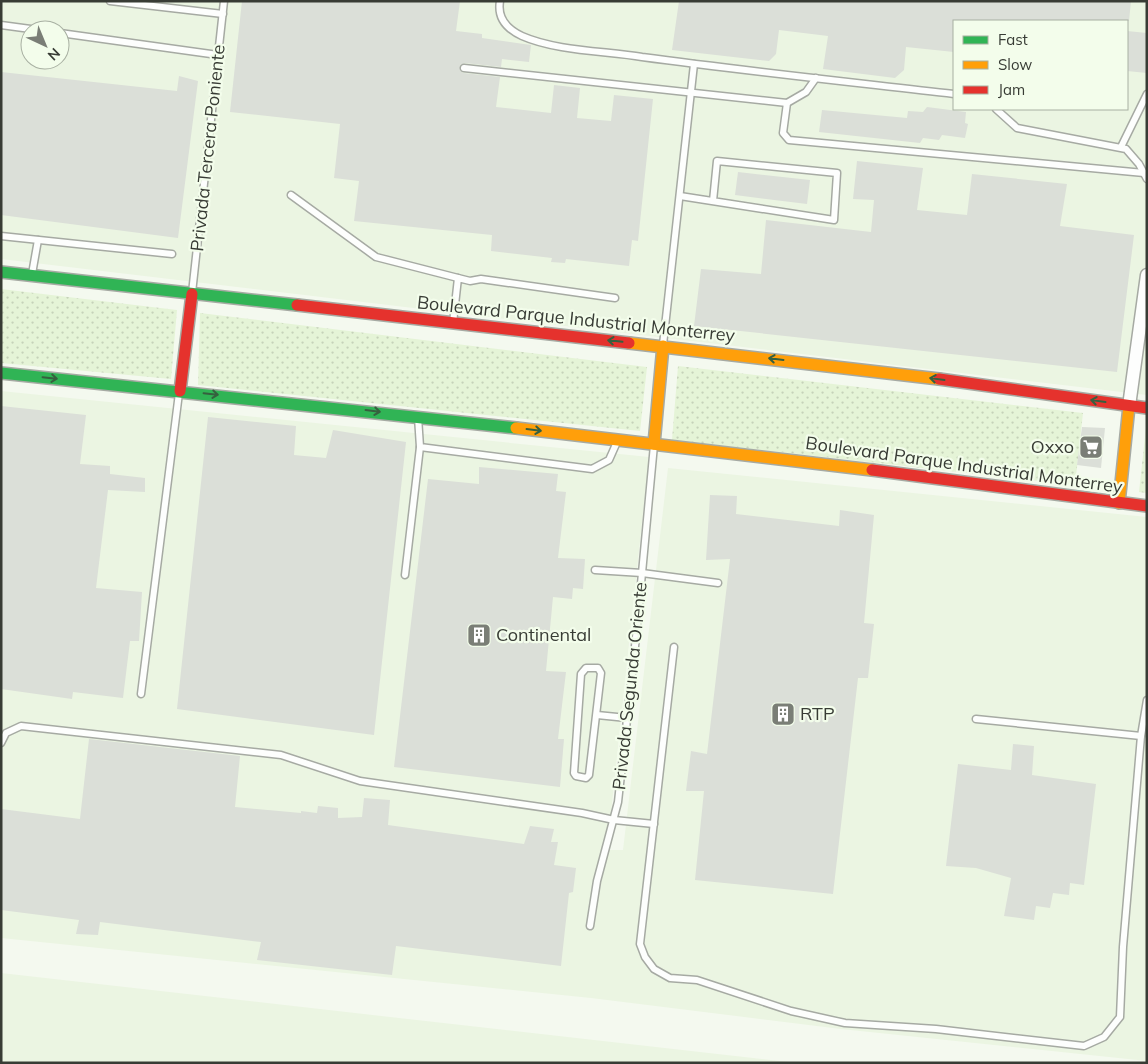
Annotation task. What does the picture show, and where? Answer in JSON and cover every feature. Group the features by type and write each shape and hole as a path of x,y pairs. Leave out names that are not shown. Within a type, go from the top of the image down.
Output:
{"street":[{"name":"Boulevard Parque Industrial Monterrey","path":"1,272 897,373 1147,408"},
{"path":"1119,503 1129,406 1147,274"},
{"path":"180,391 192,294"},
{"path":"654,444 663,346"},
{"name":"Boulevard Parque Industrial Monterrey","path":"1,373 418,416 618,439 1147,506"}],"lane":[{"path":"110,1 160,4 223,14"},
{"name":"Privada Tercera Poniente","path":"192,294 224,1"},
{"path":"500,1 498,11 503,22 522,35 533,39 694,64 953,94"},
{"path":"1,25 20,28"},
{"path":"70,34 218,55"},
{"path":"663,346 694,64"},
{"path":"464,68 787,103 806,92 816,78"},
{"path":"1121,147 1147,94"},
{"path":"787,103 783,133 789,140 1145,176"},
{"path":"997,110 1017,128 1121,147 1134,158 1145,176"},
{"path":"680,196 834,220 837,173 717,161 713,201"},
{"path":"291,195 376,257 470,281 481,279 615,298"},
{"path":"1,236 172,254"},
{"path":"32,276 38,240"},
{"path":"453,323 458,278"},
{"path":"140,694 180,391"},
{"path":"405,575 420,447 418,416"},
{"path":"420,447 592,469 609,460 618,439"},
{"name":"Privada Segunda Oriente","path":"590,926 597,881 614,820 627,718 654,444"},
{"path":"595,570 642,573 718,583"},
{"path":"674,647 640,944 645,957 654,969 670,978 697,980 791,1011 845,1023 936,1029 1084,1046 1104,1037 1120,1017 1123,947 1141,736 1147,700"},
{"path":"586,668 598,668 601,673 597,715 589,775 586,778 576,776 574,773 581,674 586,668"},
{"path":"597,715 627,718"},
{"path":"976,719 1141,736"},
{"path":"1,743 6,733 21,726 281,755 360,781 582,813 614,820 654,824"}],"shaded area":[{"path":"1,1 1147,1 1147,395 1,259"},
{"path":"1,289 177,310 171,379 1,363"},
{"path":"200,313 647,367 640,431 198,385"},
{"path":"678,366 1083,413 1075,485 672,440"},
{"path":"1,391 649,457 607,850 623,850 668,468 1147,517 1147,1061 841,1029 591,998 1,938"},
{"path":"1147,419 1147,493 1139,492"},
{"path":"1,973 797,1063 1,1063"}],"building":[{"path":"242,1 460,1 456,31 482,34 482,38 531,45 529,62 502,59 501,67 465,63 460,65 460,70 463,73 500,77 496,107 551,113 554,85 580,88 577,118 611,121 614,95 653,99 638,241 632,240 629,266 566,259 565,263 551,262 552,258 491,251 492,235 354,221 359,181 334,178 340,124 230,112"},
{"path":"679,1 1131,1 1129,21 953,20 953,52 906,47 904,70 895,78 823,69 828,36 779,30 776,54 769,61 672,50"},
{"path":"1128,31 1147,33 1147,73 1128,71"},
{"path":"1,72 177,91 179,76 198,81 178,238 1,215"},
{"path":"927,107 966,112 965,123 968,124 965,138 942,135 939,140 923,138 920,143 819,132 822,110 907,118 908,111 923,112"},
{"path":"857,161 923,168 917,210 967,215 972,174 1067,184 1060,226 1134,235 1117,372 694,326 701,269 761,274 766,220 871,232 874,200 853,199"},
{"path":"738,172 810,180 807,204 735,195"},
{"path":"1,406 86,415 80,464 110,466 110,474 145,478 145,492 108,490 96,588 142,592 139,641 130,641 123,698 73,692 72,699 1,689"},
{"path":"208,417 296,426 294,455 326,458 333,430 406,442 374,735 177,709"},
{"name":"Oxxo","path":"1082,427 1105,428 1101,468 1077,465"},
{"name":"Continental","path":"479,467 558,474 556,491 566,492 558,558 585,559 583,589 573,588 572,599 553,597 546,671 566,672 558,739 564,739 560,787 394,767 428,479 479,484"},
{"name":"RTP","path":"710,495 737,496 736,514 839,526 840,510 874,515 864,623 874,624 868,678 858,678 833,894 695,880 704,791 686,791 691,751 707,754 730,559 706,560"},
{"path":"89,739 240,756 235,807 317,813 318,806 338,808 338,818 362,817 364,798 390,800 388,825 524,844 530,826 554,829 551,842 558,842 554,865 576,868 573,892 569,893 561,966 396,946 392,975 257,960 261,942 100,922 98,935 76,934 79,920 1,910 1,809 80,819"},
{"path":"1013,744 1034,746 1032,775 1096,784 1084,885 1070,883 1069,895 1053,893 1050,908 1036,906 1034,920 1004,916 1011,878 976,868 946,866 958,764 1011,770"}],"traffic: fast":[{"path":"1,272 297,305"},
{"path":"1,373 516,428"}],"traffic: slow":[{"path":"629,343 939,379"},
{"path":"654,444 663,346"},
{"path":"1119,503 1129,406"},
{"path":"516,428 872,470"}],"traffic: jam":[{"path":"180,391 192,294"},
{"path":"297,305 629,343"},
{"path":"939,379 1147,408"},
{"path":"872,470 1147,506"}],"place":[{"name":"Oxxo","path":"1091,447"},
{"name":"Continental","path":"479,635"},
{"name":"RTP","path":"783,714"}]}
